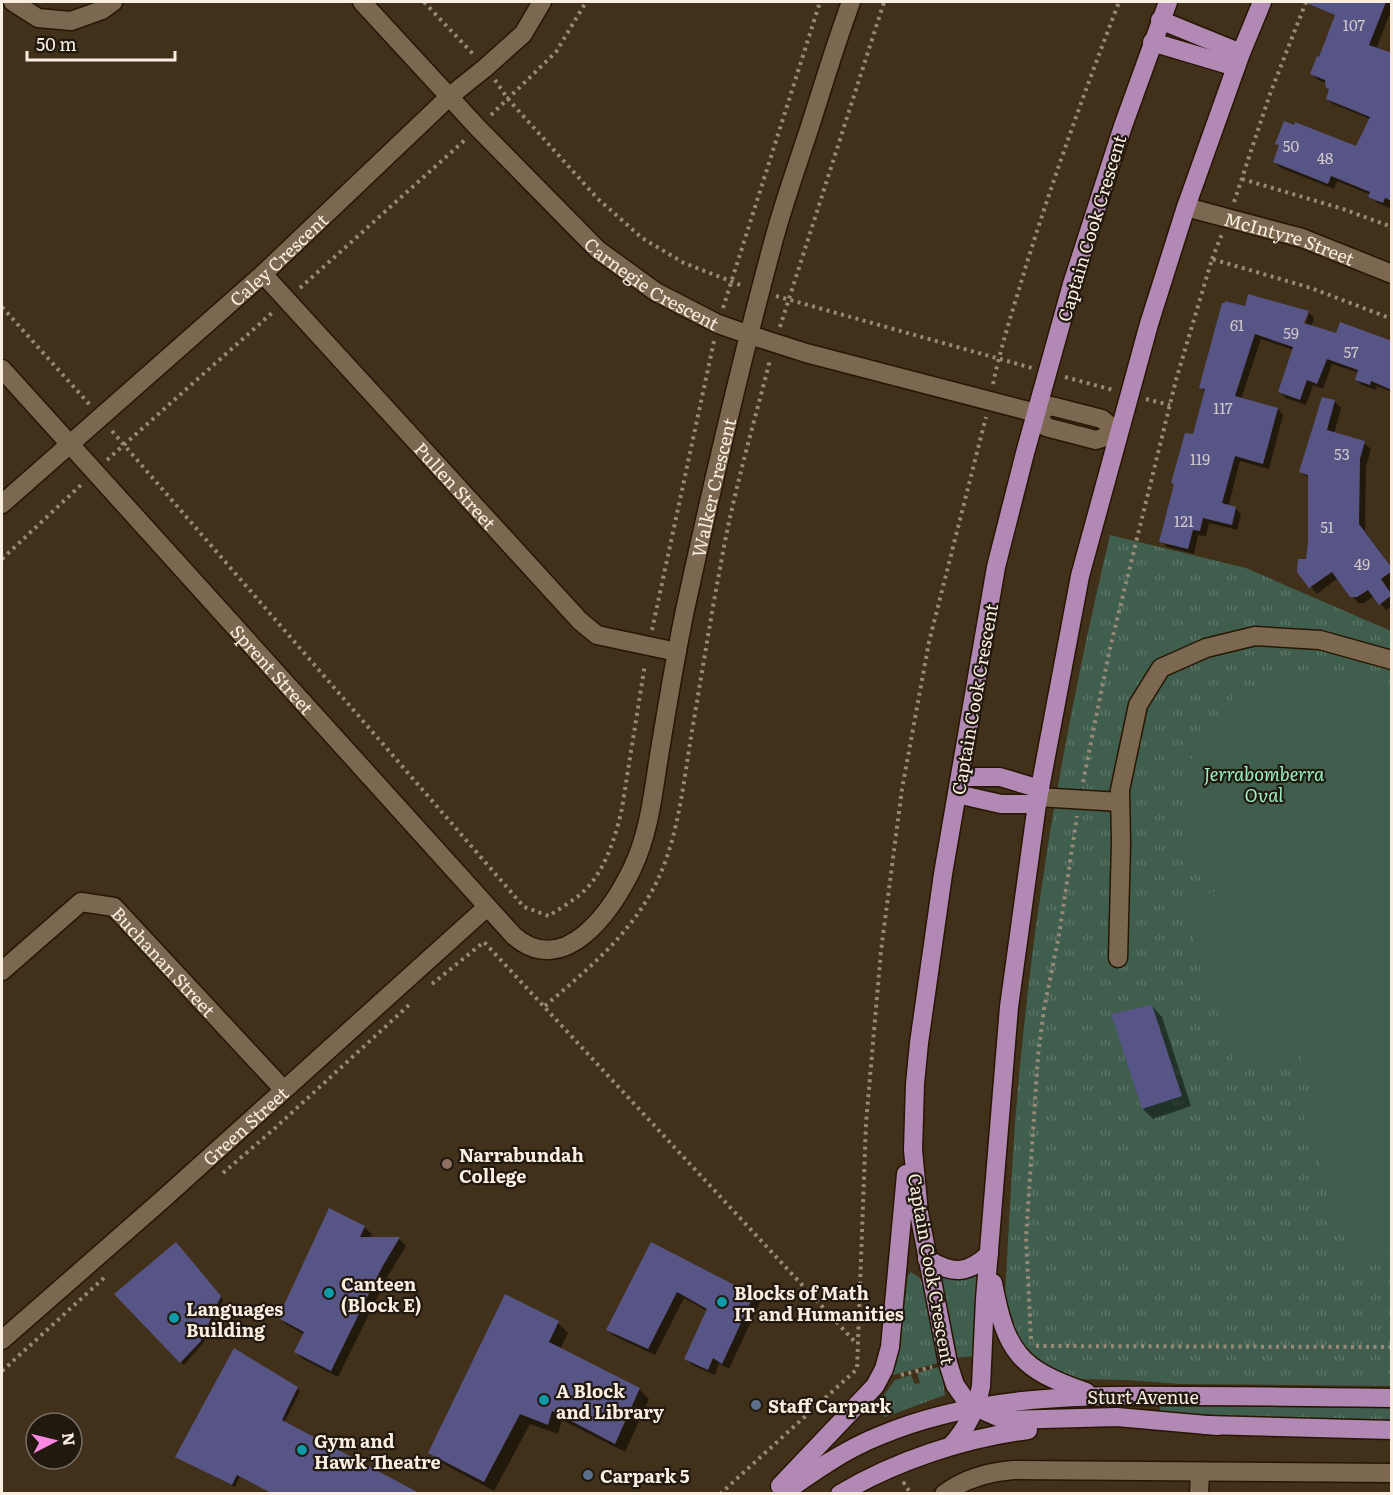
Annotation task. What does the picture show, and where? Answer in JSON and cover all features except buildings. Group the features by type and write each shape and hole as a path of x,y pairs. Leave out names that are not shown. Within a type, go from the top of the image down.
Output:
{"main road":[{"name":"Captain Cook Crescent","path":"1168,2 1152,42 1072,284 996,567 940,897 915,1084 913,1140 915,1189 950,1371 957,1390 975,1407 1009,1421 1108,1416 1218,1426"},
{"name":"Captain Cook Crescent","path":"951,1446 960,1435 975,1407 981,1386 1009,1007 1038,797 1080,576 1149,324 1186,207 1238,60 1262,2"},
{"path":"1160,20 1238,60"},
{"path":"1152,42 1238,60"},
{"path":"959,785 1000,777 1038,797"},
{"path":"959,785 1000,804 1038,797"},
{"path":"772,1494 875,1386 889,1355 915,1084"},
{"path":"927,1259 941,1267 959,1271 974,1266 989,1254 1001,1322 1016,1352 1045,1376 1093,1395"},
{"name":"Sturt Avenue","path":"782,1494 846,1451 898,1429 940,1415 975,1407 1093,1395 1392,1398"},
{"name":"Sturt Avenue","path":"840,1494 894,1466 951,1446 1011,1432 1110,1425 1392,1430"}],"street":[{"path":"13,2 38,18 70,21 102,10 113,2"},
{"name":"Carnegie Crescent","path":"363,2 478,128 598,250 656,292 718,324 775,343 1036,413 1052,406 1102,419 1118,433"},
{"name":"Caley Crescent","path":"2,504 262,274 450,96 523,34 542,2"},
{"name":"Walker Crescent","path":"554,950 567,947 577,940 606,911 626,880 638,854 650,812 676,652 738,376 775,237 851,2"},
{"name":"McIntyre Street","path":"1186,207 1302,238 1392,274"},
{"name":"Pullen Street","path":"262,274 580,621 597,635 676,652"},
{"name":"Sprent Street","path":"2,369 487,907 520,941 537,949 554,950"},
{"path":"1118,958 1120,790 1138,705 1161,669 1206,648 1255,636 1320,640 1392,660"},
{"path":"1038,797 1120,802"},
{"name":"Buchanan Street","path":"2,971 81,902 114,907 283,1089"},
{"name":"Green Street","path":"2,1340 162,1200 487,907"},
{"path":"944,1494 971,1479 1005,1471 1392,1473"},
{"path":"1199,1494 1200,1472"}],"path":[{"path":"545,1006 603,955 628,927 649,897 669,850 682,794 721,561 739,477 775,343 884,2"},
{"path":"720,1494 856,1369 867,1112 881,951 902,789 929,642 990,401 998,360 1036,235 1087,86 1119,2"},
{"path":"1212,258 1229,219 1270,94 1306,2"},
{"path":"1242,179 1342,209 1392,227"},
{"path":"484,942 856,1344"},
{"path":"1031,1346 1392,1347"},
{"path":"892,1378 931,1367"},
{"path":"902,1485 904,1483 911,1494"}],"green space":[{"path":"1110,535 1246,568 1391,631 1391,1386 1180,1384 1074,1379 1039,1363 1017,1340 1005,1302 1005,1295 1016,1108 1029,982 1057,789 1095,598"},
{"name":"Jerrabomberra Oval","path":"1329,670 1380,686 1392,696 1391,1252 1354,1264 1297,1095 1314,1089 1304,1073 1300,1052 1238,1072 1181,903 1217,891 1191,852 1182,810 1188,766 1207,727 1237,695 1276,676"},
{"path":"911,1272 921,1279 924,1285 939,1360 938,1363 889,1376 899,1347 908,1275"},
{"path":"977,1274 976,1356 955,1358 940,1277 960,1279"},
{"path":"939,1367 945,1395 883,1416 879,1402 895,1380 911,1375 915,1384 920,1383 917,1373"},
{"path":"1160,1406 1391,1408 1392,1422 1260,1421 1160,1413"}],"place":[{"name":"Narrabundah College","path":"447,1164"},
{"name":"Canteen (Block E)","path":"329,1293"},
{"name":"Blocks of Math IT and Humanities","path":"722,1302"},
{"name":"Languages Building","path":"174,1318"},
{"name":"A Block and Library","path":"544,1400"},
{"name":"Staff Carpark","path":"756,1405"},
{"name":"Gym and Hawk Theatre","path":"302,1450"},
{"name":"Carpark 5","path":"588,1475"}]}
